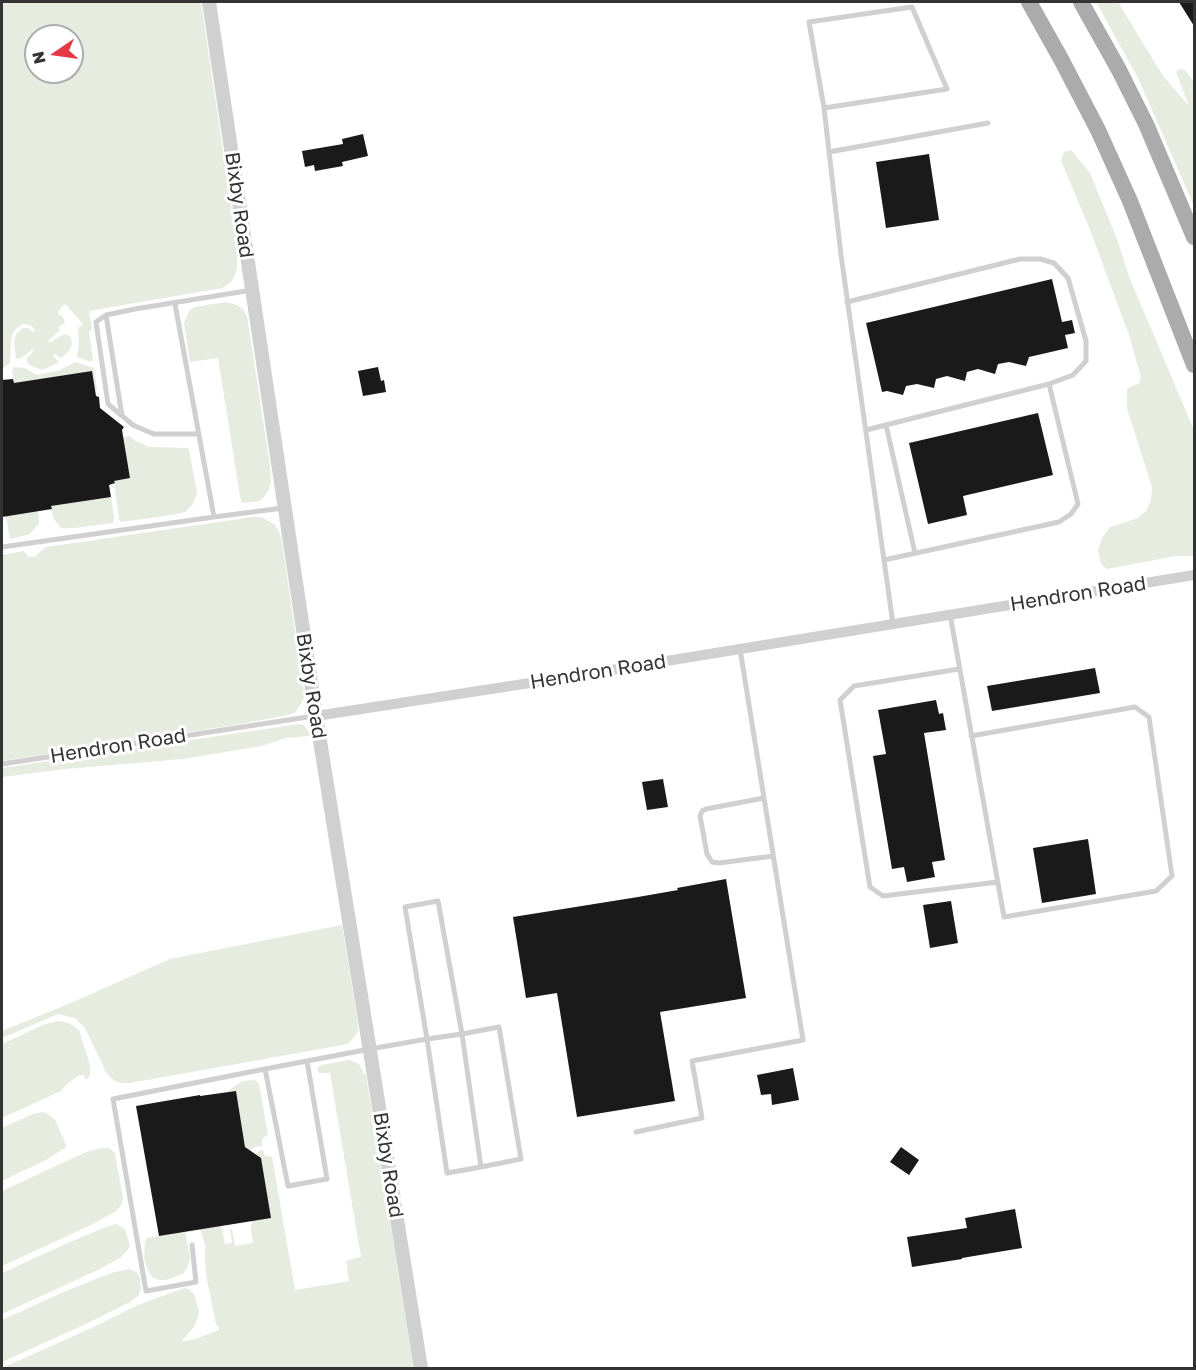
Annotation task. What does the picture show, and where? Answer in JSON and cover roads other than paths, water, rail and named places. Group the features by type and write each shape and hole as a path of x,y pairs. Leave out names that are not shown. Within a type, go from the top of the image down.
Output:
{"main road":[{"path":"1029,2 1098,130 1130,201 1194,365"},
{"path":"1081,2 1146,124 1194,237"}],"street":[{"name":"Bixby Road","path":"209,2 316,716 422,1368"},
{"name":"Hendron Road","path":"316,716 1194,575"}],"lane":[{"path":"824,108 947,89 912,7 809,22 824,108 847,302 893,624"},
{"path":"829,152 988,123"},
{"path":"847,302 1020,259 1040,259 1054,263 1068,278 1086,342 1086,362 1073,375 1049,384 866,430"},
{"path":"198,434 154,434 133,425 108,404 96,322 106,315 135,309 252,290"},
{"path":"175,304 214,517"},
{"path":"106,315 122,416"},
{"path":"884,560 1059,522 1071,514 1078,504 1049,384"},
{"path":"886,425 915,553"},
{"path":"2,547 284,508"},
{"path":"950,614 1004,917 1156,891 1172,876 1149,717 1135,707 972,736"},
{"path":"636,1132 702,1118 692,1061 803,1040 740,649"},
{"path":"959,669 854,686 840,700 870,887 883,896 998,882"},
{"name":"Hendron Road","path":"2,764 316,716"},
{"path":"764,798 706,809 700,816 707,854 712,862 773,856"},
{"path":"192,1245 196,1282 146,1292 113,1099 370,1049 427,1039 462,1034 499,1028 521,1159 481,1167 447,1173 427,1039 405,907 438,901 462,1034 481,1167"},
{"path":"265,1069 288,1186 327,1179 307,1061"}]}
